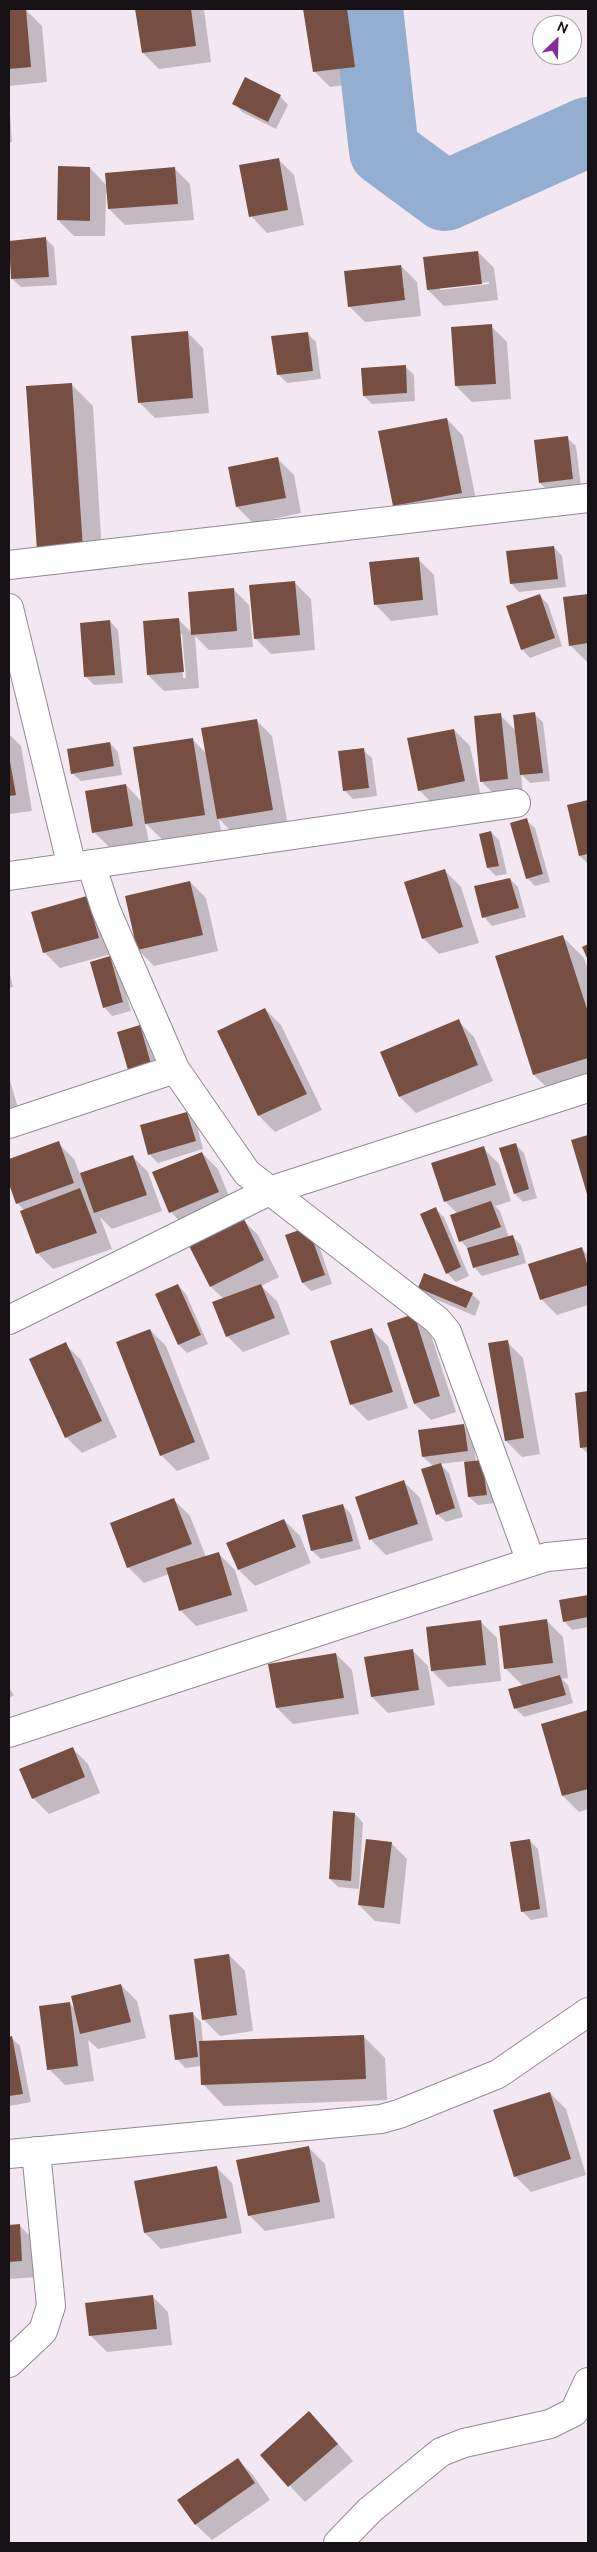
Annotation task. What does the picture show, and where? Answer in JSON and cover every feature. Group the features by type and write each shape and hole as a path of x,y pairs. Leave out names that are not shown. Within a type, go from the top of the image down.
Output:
{"street":[{"path":"9,565 588,498"},
{"path":"9,608 82,866 106,910 175,1069 247,1173 438,1320 447,1332 531,1562"},
{"path":"9,876 516,803"},
{"path":"9,1124 175,1069"},
{"path":"9,1320 269,1191 588,1088"},
{"path":"9,1733 531,1562 588,1553"},
{"path":"9,2154 381,2119 498,2074 588,2012"},
{"path":"9,2362 43,2331 51,2306 36,2151"},
{"path":"338,2543 370,2510 441,2452 464,2443 550,2424 574,2412 588,2382"}],"building":[{"path":"26,9 31,67 9,69 9,10"},
{"path":"135,9 191,9 196,46 142,53"},
{"path":"303,9 347,9 355,67 313,72"},
{"path":"245,77 281,95 268,122 232,104"},
{"path":"279,158 288,210 249,217 239,165"},
{"path":"58,166 90,167 90,221 57,220"},
{"path":"175,167 178,204 108,209 105,173"},
{"path":"46,237 49,277 11,279 9,241"},
{"path":"478,251 482,284 427,290 423,257"},
{"path":"401,265 405,300 348,307 344,271"},
{"path":"492,324 496,384 455,386 451,327"},
{"path":"188,331 193,398 138,403 131,336"},
{"path":"308,332 313,371 277,375 271,336"},
{"path":"406,365 407,393 363,396 361,368"},
{"path":"72,383 83,549 37,551 26,386"},
{"path":"447,418 462,493 393,506 378,431"},
{"path":"568,436 573,479 539,483 534,440"},
{"path":"278,457 286,498 236,507 228,467"},
{"path":"554,546 558,579 510,584 506,551"},
{"path":"419,557 423,600 374,605 369,562"},
{"path":"295,581 300,635 254,639 249,585"},
{"path":"234,588 237,631 191,635 188,592"},
{"path":"540,594 555,638 521,650 506,606"},
{"path":"588,594 588,643 569,646 563,597"},
{"path":"179,618 184,672 147,675 143,621"},
{"path":"110,620 115,675 84,677 80,623"},
{"path":"535,712 543,773 520,775 513,715"},
{"path":"501,713 508,779 480,782 474,716"},
{"path":"257,719 273,810 217,819 201,728"},
{"path":"454,729 465,781 418,791 407,738"},
{"path":"193,738 205,815 145,824 133,747"},
{"path":"110,742 114,766 71,774 67,749"},
{"path":"364,748 369,788 343,791 338,751"},
{"path":"9,756 16,795 9,796"},
{"path":"126,784 133,826 92,833 85,791"},
{"path":"588,800 588,854 579,856 567,805"},
{"path":"527,818 543,874 526,879 510,823"},
{"path":"491,831 499,866 487,868 479,834"},
{"path":"445,869 463,927 422,939 404,882"},
{"path":"510,878 519,908 482,918 474,886"},
{"path":"190,881 203,935 137,950 125,896"},
{"path":"87,896 99,938 43,953 31,912"},
{"path":"563,935 588,1012 588,1058 533,1075 495,956"},
{"path":"588,944 588,960 582,947"},
{"path":"110,956 123,1002 103,1008 90,962"},
{"path":"265,1008 307,1094 258,1116 217,1031"},
{"path":"459,1019 478,1065 399,1097 380,1052"},
{"path":"140,1025 151,1064 128,1070 117,1032"},
{"path":"187,1112 196,1141 148,1155 140,1125"},
{"path":"588,1135 588,1193 587,1194 571,1140"},
{"path":"59,1141 74,1183 16,1204 9,1184 9,1159"},
{"path":"516,1143 529,1189 514,1194 499,1148"},
{"path":"484,1146 496,1185 444,1202 431,1163"},
{"path":"202,1152 219,1192 169,1213 152,1172"},
{"path":"133,1155 147,1195 94,1213 80,1173"},
{"path":"80,1188 97,1233 36,1254 20,1211"},
{"path":"491,1201 501,1227 459,1242 450,1215"},
{"path":"436,1207 461,1267 446,1274 420,1214"},
{"path":"243,1217 264,1260 210,1287 188,1244"},
{"path":"308,1227 325,1275 302,1283 285,1235"},
{"path":"513,1235 519,1255 473,1268 467,1248"},
{"path":"582,1247 588,1267 588,1285 540,1300 528,1264"},
{"path":"424,1273 473,1293 466,1308 418,1288"},
{"path":"178,1284 201,1335 178,1345 155,1294"},
{"path":"261,1284 275,1318 226,1337 212,1302"},
{"path":"414,1314 440,1396 414,1404 387,1323"},
{"path":"372,1328 393,1392 350,1405 330,1341"},
{"path":"150,1329 195,1442 160,1456 116,1342"},
{"path":"508,1340 524,1438 505,1441 488,1343"},
{"path":"66,1342 102,1421 65,1438 29,1359"},
{"path":"588,1391 588,1447 580,1448 575,1393"},
{"path":"464,1424 468,1451 422,1457 418,1430"},
{"path":"482,1460 487,1495 468,1497 464,1462"},
{"path":"441,1463 455,1508 436,1515 421,1469"},
{"path":"404,1480 418,1524 369,1540 355,1497"},
{"path":"174,1498 192,1544 127,1568 110,1523"},
{"path":"343,1504 353,1541 311,1551 302,1515"},
{"path":"284,1519 296,1547 238,1570 226,1543"},
{"path":"219,1552 232,1595 179,1611 166,1568"},
{"path":"588,1595 588,1617 563,1622 559,1600"},
{"path":"547,1619 553,1663 504,1669 499,1626"},
{"path":"481,1620 486,1665 431,1671 426,1627"},
{"path":"413,1649 419,1690 371,1697 364,1657"},
{"path":"336,1653 344,1698 276,1708 268,1664"},
{"path":"560,1675 566,1695 514,1709 508,1689"},
{"path":"588,1710 588,1789 562,1796 541,1724"},
{"path":"73,1747 85,1777 32,1799 19,1769"},
{"path":"333,1811 355,1813 351,1881 329,1879"},
{"path":"366,1839 392,1842 384,1908 358,1905"},
{"path":"530,1839 540,1909 521,1912 510,1842"},
{"path":"229,1954 237,2015 202,2020 194,1959"},
{"path":"121,1984 131,2022 80,2034 71,1996"},
{"path":"70,2002 78,2066 47,2070 39,2006"},
{"path":"193,2012 198,2057 175,2060 169,2015"},
{"path":"364,2035 366,2079 201,2085 199,2041"},
{"path":"12,2036 23,2094 9,2096 9,2037"},
{"path":"550,2092 571,2159 514,2177 493,2110"},
{"path":"309,2146 320,2202 248,2216 236,2160"},
{"path":"217,2166 227,2218 144,2233 134,2181"},
{"path":"20,2224 22,2261 9,2262 9,2225"},
{"path":"153,2295 157,2329 89,2336 85,2303"},
{"path":"309,2411 338,2444 288,2487 260,2455"},
{"path":"238,2458 255,2483 195,2525 177,2500"}],"waterway":[{"path":"368,9 384,151 445,196 588,132"}]}
